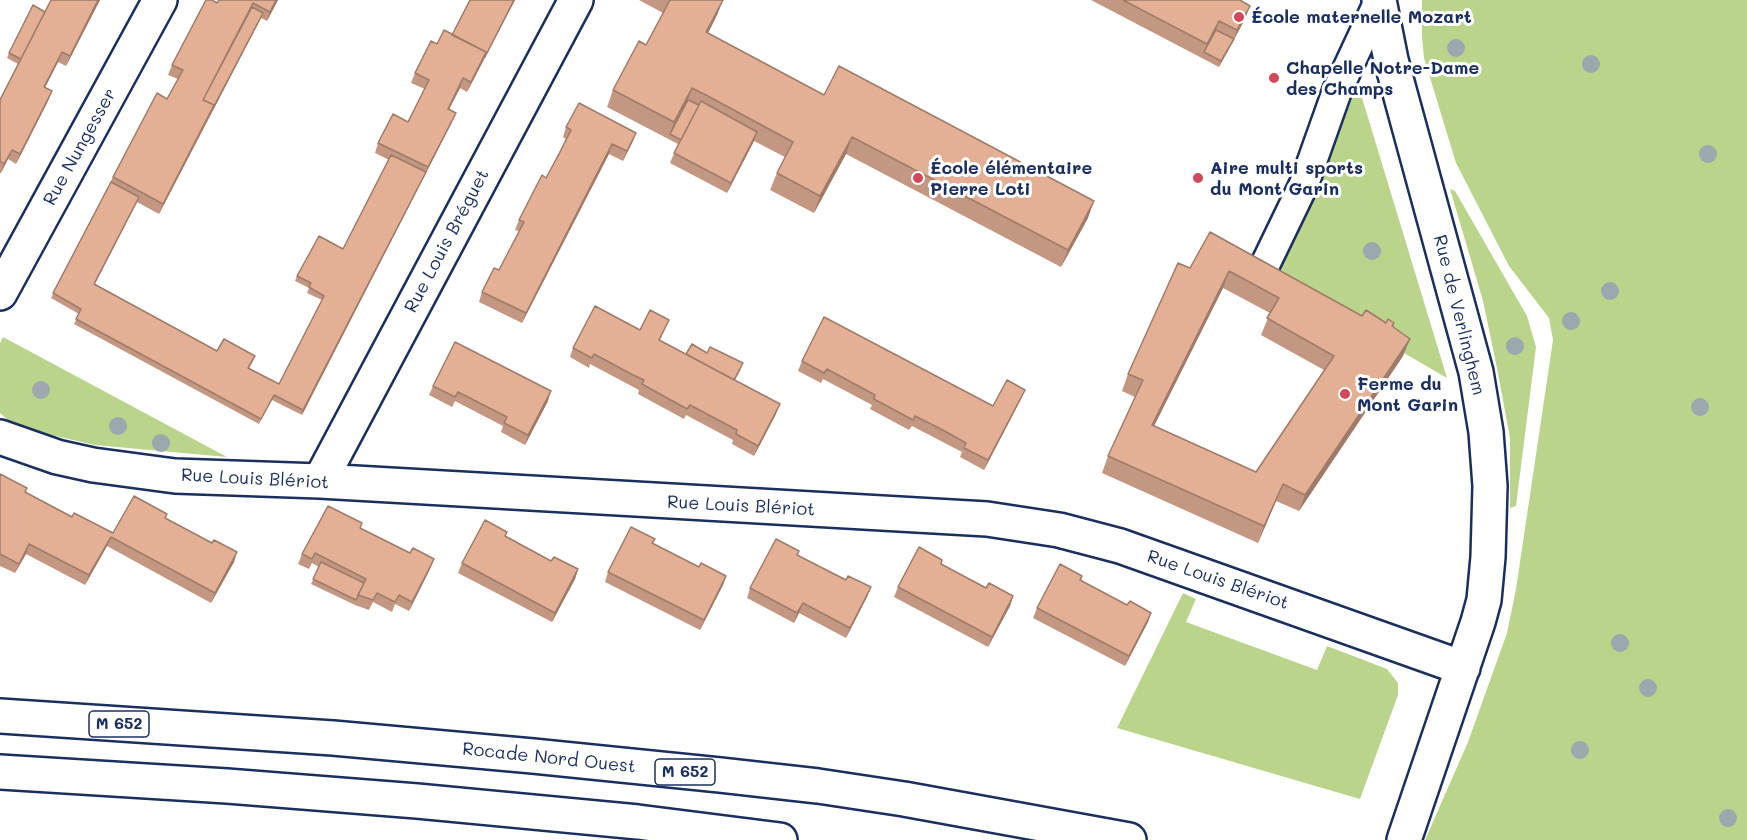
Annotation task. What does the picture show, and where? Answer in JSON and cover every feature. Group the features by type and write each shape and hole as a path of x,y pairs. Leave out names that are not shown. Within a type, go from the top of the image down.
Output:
{"main road":[{"name":"Rue Nungesser","path":"0,293 160,0"},
{"name":"Rue Louis Bréguet","path":"320,482 576,0"},
{"name":"Rue de Verlinghem","path":"1379,1 1391,60 1476,372 1486,432 1490,486 1486,582 1478,622 1405,837"},
{"name":"Rue Louis Blériot","path":"0,437 57,457 134,472 175,476 987,519 1059,530 1120,546 1463,668"},
{"name":"Rocade Nord Ouest","path":"0,716 333,738 818,786 904,799 1129,840"},
{"path":"0,772 405,800 638,822 780,840"}],"street":[{"path":"1263,268 1304,184 1337,90 1379,1"}],"green space":[{"path":"1422,0 1747,0 1747,840 1425,840 1468,742 1507,633 1516,589 1553,340 1549,318 1509,266 1456,163 1424,58"},
{"path":"1356,78 1447,378 1275,278"},
{"path":"1450,189 1455,191 1527,316 1536,347 1516,506 1510,508 1510,438 1497,368 1483,301"},
{"path":"3,337 227,457 95,445 47,434 8,420 0,413 0,343"},
{"path":"1183,593 1196,599 1186,622 1317,670 1327,646 1387,669 1398,683 1398,695 1360,799 1117,728"}],"building":[{"path":"51,0 98,0 70,56 62,52 44,87 52,91 20,154 12,150 4,164 0,161 0,100"},
{"path":"206,0 217,3 219,0 276,0 270,12 253,3 203,100 214,105 163,204 113,177 157,93 167,99 183,70 172,65"},
{"path":"470,0 514,0 485,57 486,52 452,35"},
{"path":"670,0 723,0 706,32 824,95 839,66 1094,201 1068,250 852,137 820,196 777,173 793,142 704,94 692,88 674,122 613,90 639,41 646,45"},
{"path":"1123,0 1240,0 1250,6 1237,30 1219,21 1207,44"},
{"path":"33,5 45,12 21,59 9,53"},
{"path":"252,7 263,13 212,110 214,105 203,100"},
{"path":"444,30 486,52 471,82 463,78 448,109 456,113 428,167 378,143 393,114 408,122 429,80 415,73 431,41 437,44"},
{"path":"1216,30 1234,39 1221,61 1204,52"},
{"path":"688,100 699,105 681,140 670,134"},
{"path":"701,101 757,132 731,183 674,153"},
{"path":"579,103 636,133 627,151 612,144 526,313 482,292 494,268 499,270 524,222 519,220 542,175 546,178 559,154 571,130 566,127"},
{"path":"391,155 426,172 303,410 274,395 261,419 76,319 81,309 53,293 111,182 139,197 94,284 217,351 224,339 255,356 248,368 279,384 324,296 309,287 311,283 297,276 319,236 343,249"},
{"name":"Ferme du Mont Garin","path":"1210,232 1362,316 1366,310 1386,323 1388,319 1394,323 1392,326 1410,339 1305,495 1283,484 1264,526 1108,456 1143,380 1128,374 1178,263 1190,268","holes":["1229,271 1279,298 1267,318 1334,356 1256,472 1152,425"]},
{"path":"595,306 640,330 650,310 669,320 659,340 780,404 758,446 736,434 737,430 690,405 687,409 642,384 644,380 594,354 592,358 573,348"},
{"path":"824,317 993,406 1007,380 1025,390 988,460 964,448 966,443 941,429 915,416 913,420 874,399 875,395 827,369 824,373 802,361"},
{"path":"455,342 551,391 528,435 504,423 507,417 458,392 455,397 433,386"},
{"path":"692,344 707,353 710,347 743,363 734,380 686,354"},
{"path":"0,474 27,488 25,492 72,517 74,513 113,533 134,496 167,514 165,518 212,543 214,540 237,552 215,593 111,537 89,575 29,544 19,564 0,554"},
{"path":"328,506 362,523 360,528 410,553 413,548 434,559 412,602 399,595 395,602 377,593 373,600 358,595 366,579 315,553 312,559 302,554"},
{"path":"485,520 507,532 505,536 551,561 554,557 578,569 555,613 462,563"},
{"path":"631,527 655,539 652,543 699,567 701,563 726,576 704,620 608,572"},
{"path":"776,539 799,551 797,555 846,580 848,576 871,587 850,628 803,603 797,613 750,588"},
{"path":"919,547 942,560 941,564 986,588 989,583 1013,596 992,637 898,587"},
{"path":"321,562 364,583 356,600 313,579"},
{"path":"1060,564 1082,576 1080,580 1127,605 1130,601 1151,613 1129,656 1037,608"}],"place":[{"name":"École maternelle Mozart","path":"1239,17"},
{"name":"Chapelle Notre-Dame des Champs","path":"1274,78"},
{"name":"École élémentaire Pierre Loti","path":"918,178"},
{"name":"Aire multi sports du Mont Garin","path":"1198,178"},
{"name":"Ferme du Mont Garin","path":"1345,394"}]}
